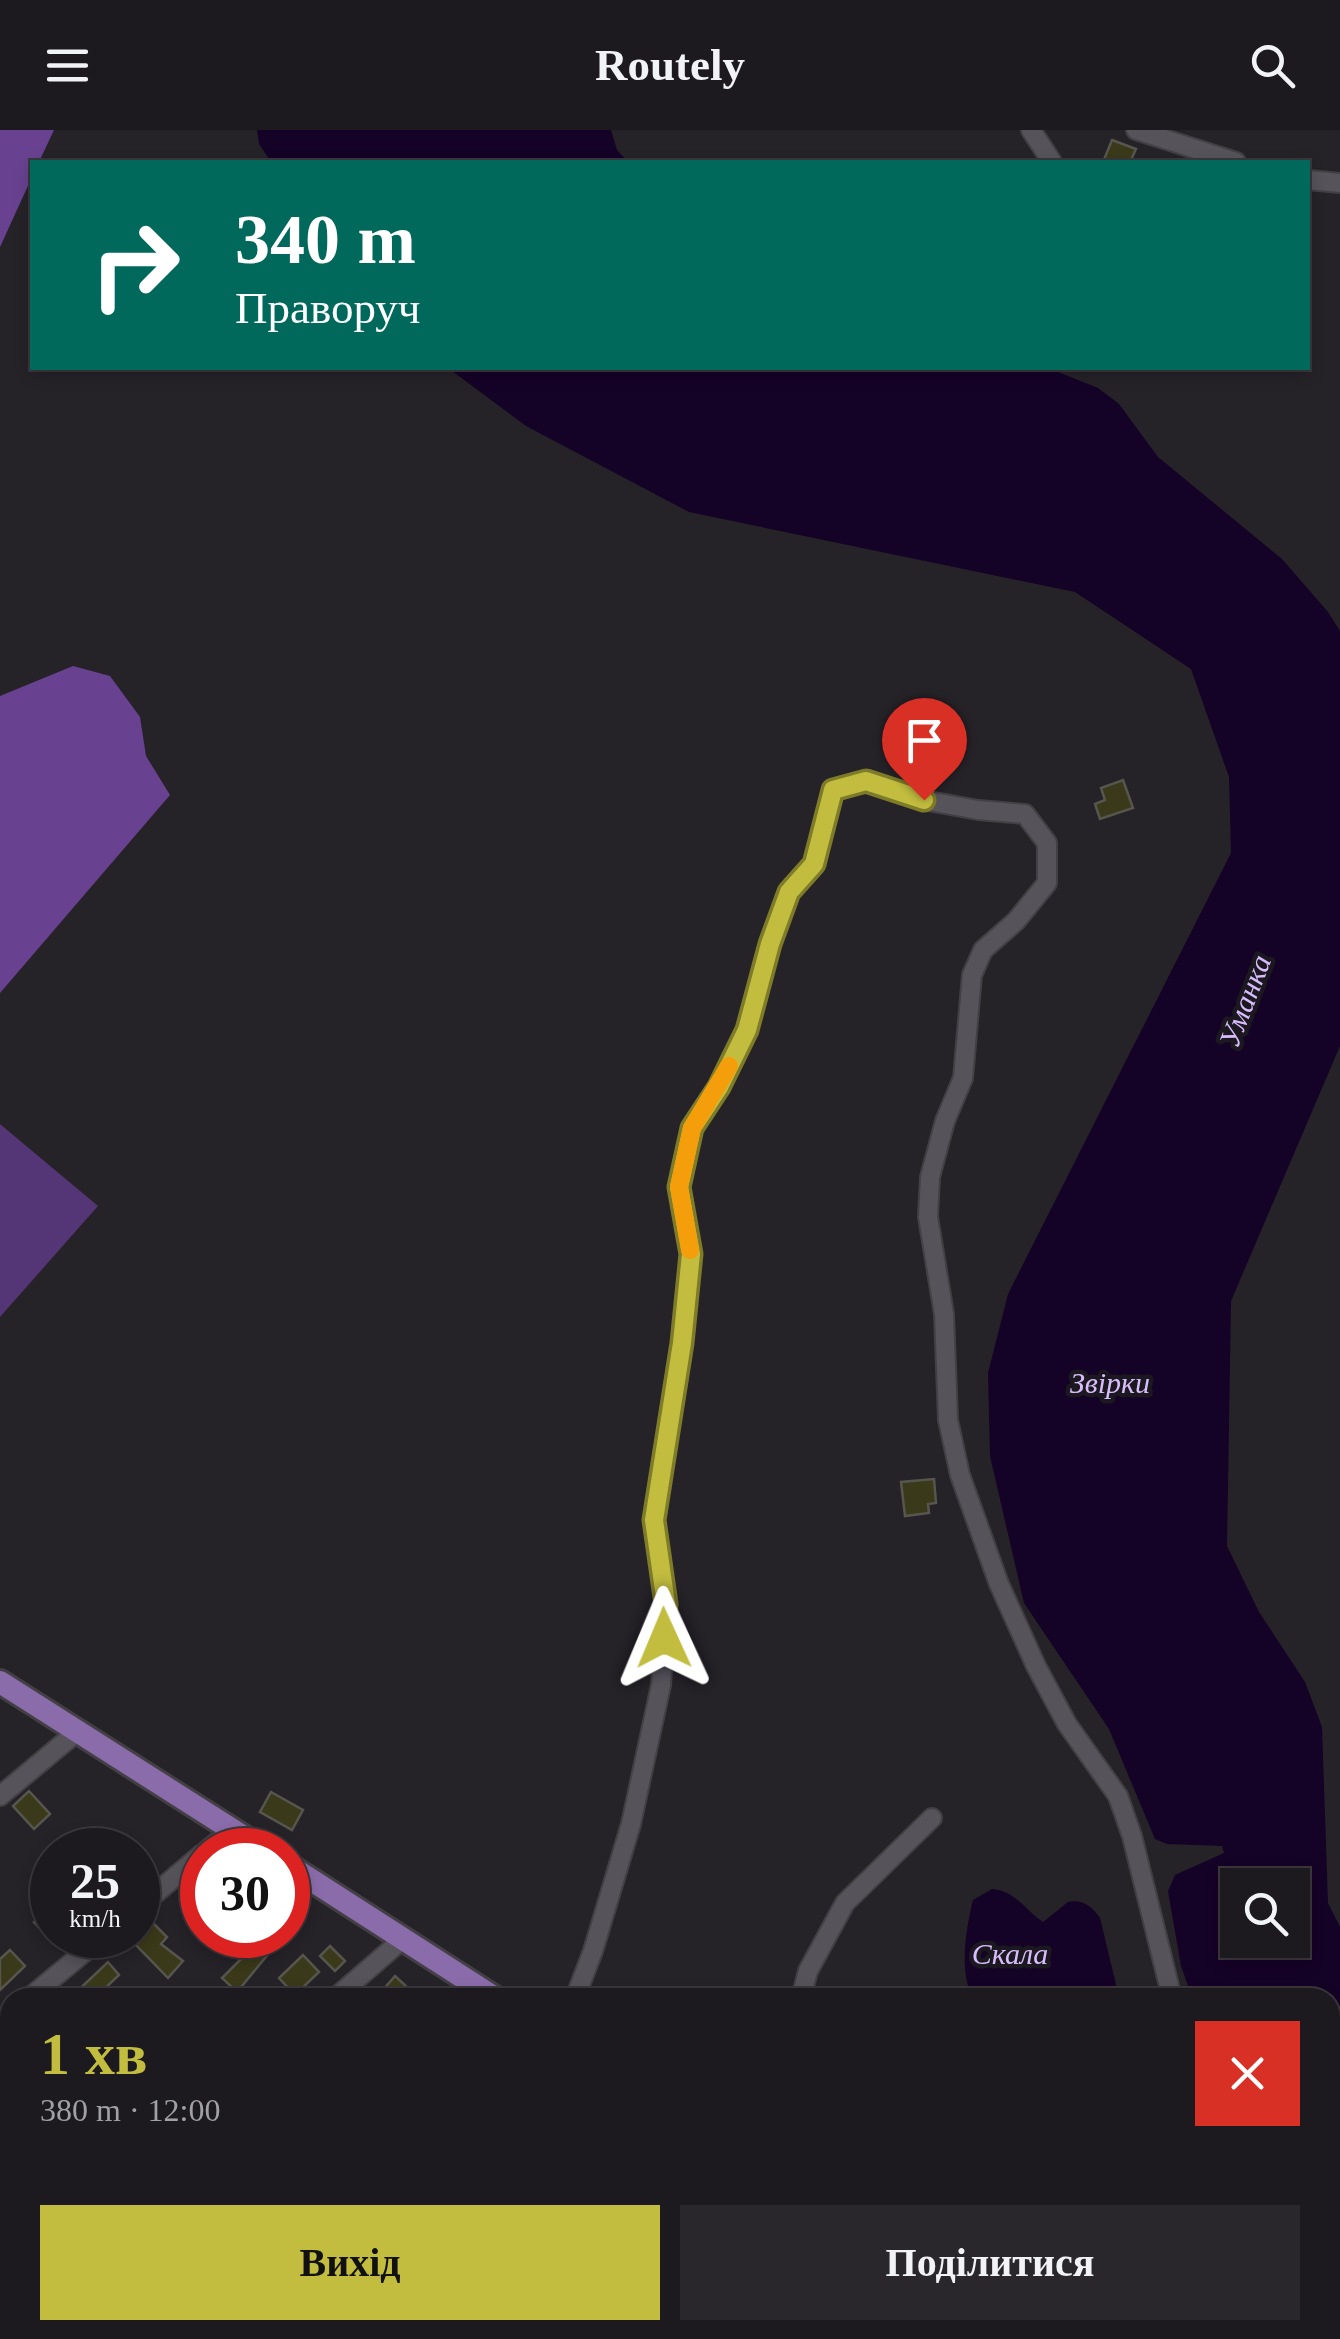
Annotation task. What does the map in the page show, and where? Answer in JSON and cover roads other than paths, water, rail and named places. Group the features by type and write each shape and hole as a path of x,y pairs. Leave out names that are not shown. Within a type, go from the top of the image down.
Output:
{"main road":[{"path":"0,1682 229,1828"},
{"path":"310,1879 479,1988"}],"street":[{"path":"1031,130 1051,160"},
{"path":"1136,130 1230,160"},
{"path":"1310,180 1340,182"},
{"path":"579,1988 631,1824 661,1685 666,1604 654,1520 682,1343 691,1254 679,1187 692,1128 719,1087 747,1030 770,944 789,892 814,864 833,790 866,781 924,800 1025,814 1047,843 1047,883 1016,921 983,950 972,976 964,1078 946,1121 930,1177 928,1217 944,1314 948,1420 960,1475 1021,1633 1067,1724 1118,1796 1132,1836 1170,1988"},
{"path":"0,1796 78,1731"},
{"path":"804,1988 808,1971 844,1903 932,1818"},
{"path":"160,1890 180,1873"},
{"path":"346,1988 403,1940"},
{"path":"41,1988 77,1958"}],"water":[{"path":"257,130 611,130 617,150 626,160 270,160 259,144"},
{"name":"Звірки","path":"451,370 1053,370 1098,388 1119,404 1158,457 1282,559 1340,631 1340,1046 1231,1301 1227,1546 1259,1612 1305,1682 1322,1727 1328,1903 1340,1927 1340,1988 1189,1988 1181,1966 1168,1891 1175,1875 1224,1853 1222,1846 1167,1844 1155,1839 1109,1729 1024,1603 990,1456 988,1373 1008,1294 1231,853 1229,777 1191,669 1075,592 689,512 526,426"},
{"name":"Скала","path":"992,1889 1000,1890 1043,1922 1068,1902 1090,1907 1100,1918 1117,1988 969,1988 965,1949 973,1900"}],"water label":[{"name":"Уманка","path":"1245,1001"}]}
